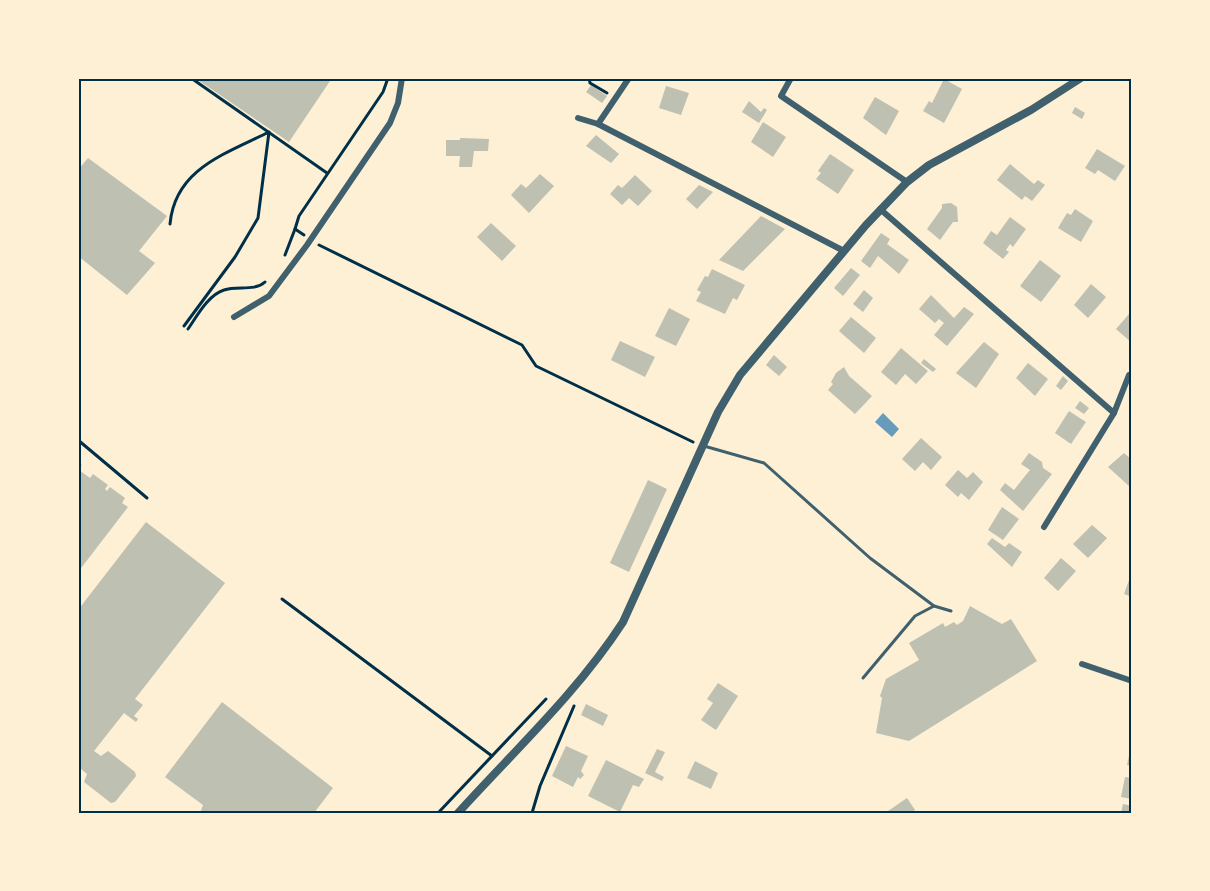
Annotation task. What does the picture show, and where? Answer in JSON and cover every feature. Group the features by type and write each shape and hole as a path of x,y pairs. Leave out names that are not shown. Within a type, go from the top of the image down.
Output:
{"street":[{"path":"234,317 269,296 311,239 390,123 398,103 402,78"},
{"path":"598,124 629,78"},
{"path":"791,78 781,96 907,182"},
{"path":"458,813 567,697 604,651 623,622 718,412 740,375 844,251 880,209 907,182 929,165 1031,110 1081,78"},
{"path":"578,118 598,124 844,251"},
{"path":"880,209 1114,413"},
{"path":"1044,527 1114,413 1129,375"},
{"path":"1082,664 1132,681"}],"lane":[{"path":"703,446 764,463 870,558 934,606 951,611"},
{"path":"863,678 915,616 934,606"}],"path":[{"path":"191,78 328,173"},
{"path":"284,258 299,216 383,92 388,78"},
{"path":"589,78 590,83 615,99"},
{"path":"170,224 175,198 188,178 202,167 269,132"},
{"path":"267,280 260,286 225,289 212,296 186,327 235,257 258,218 269,132"},
{"path":"295,229 522,345 536,366 703,446"},
{"path":"78,440 147,498"},
{"path":"282,599 502,764"},
{"path":"438,813 548,697"},
{"path":"532,813 540,786 574,706 567,697"}],"water":[{"path":"883,413 899,429 892,437 875,422"}],"building":[{"path":"195,78 332,78 289,142"},
{"path":"944,79 962,89 944,123 923,111 929,101 932,103"},
{"path":"591,85 607,96 602,103 586,92"},
{"path":"666,86 689,93 681,115 659,108"},
{"path":"875,97 899,111 886,135 863,118"},
{"path":"749,101 761,112 764,108 767,110 759,123 742,112"},
{"path":"1075,107 1085,113 1082,119 1072,113"},
{"path":"763,122 786,137 773,157 751,142"},
{"path":"596,135 619,154 611,163 586,146"},
{"path":"460,138 489,139 488,151 474,151 472,167 459,167 460,156 446,156 446,140 460,140"},
{"path":"1097,149 1125,166 1115,181 1098,170 1095,174 1085,168"},
{"path":"830,154 854,170 838,194 816,179 821,173 818,171"},
{"path":"88,158 167,216 139,251 155,263 127,295 78,256 78,170"},
{"path":"1010,164 1034,184 1038,180 1045,185 1032,201 1025,196 1022,200 997,180"},
{"path":"540,174 554,186 529,213 511,195 521,184 526,188"},
{"path":"635,175 652,191 638,206 629,198 622,205 610,194 618,185 622,188"},
{"path":"699,185 713,192 697,209 686,199"},
{"path":"951,203 957,207 958,222 953,222 940,240 927,229 942,208 942,204"},
{"path":"1075,209 1093,221 1081,242 1058,228 1067,213 1071,215"},
{"path":"761,216 785,229 743,271 719,260"},
{"path":"1010,217 1026,229 1013,247 1010,244 1006,250 1009,252 1003,259 983,243 991,231 997,235"},
{"path":"491,223 516,246 502,261 477,237"},
{"path":"881,233 890,239 887,244 909,260 899,274 878,256 870,268 861,261"},
{"path":"1040,260 1061,276 1041,302 1020,286"},
{"path":"851,268 860,275 843,296 834,288"},
{"path":"712,269 745,285 737,300 733,298 725,314 696,301 701,292 697,290"},
{"path":"1091,284 1106,297 1088,318 1074,305"},
{"path":"864,290 873,298 863,312 853,304"},
{"path":"931,295 954,318 964,307 974,314 947,346 934,335 944,323 939,319 935,323 919,309"},
{"path":"669,308 690,319 676,346 655,336"},
{"path":"1129,314 1132,317 1132,343 1116,329"},
{"path":"851,317 876,338 864,353 839,331"},
{"path":"620,341 655,357 645,377 611,360"},
{"path":"984,342 999,354 976,388 956,373"},
{"path":"901,348 928,371 916,384 905,374 896,385 881,372"},
{"path":"774,355 787,367 779,376 766,365"},
{"path":"924,359 936,369 933,372 921,363"},
{"path":"1028,363 1048,379 1035,396 1016,378"},
{"path":"844,367 849,376 872,396 855,414 828,390 833,384 831,382 836,373"},
{"path":"1063,376 1068,381 1061,390 1056,386"},
{"path":"1080,401 1089,408 1084,414 1075,408"},
{"path":"1069,411 1086,422 1071,444 1055,433"},
{"path":"921,438 942,457 931,470 923,462 915,471 902,459"},
{"path":"1029,453 1042,462 1043,468 1052,474 1023,511 1000,490 1005,483 1014,490 1030,470 1021,464"},
{"path":"1124,453 1132,460 1132,483 1129,486 1108,467"},
{"path":"78,462 82,465 79,470 90,478 93,474 108,485 105,489 107,491 110,487 125,498 122,503 128,507 78,572"},
{"path":"958,470 967,478 973,472 983,482 969,500 961,493 958,497 945,485"},
{"path":"648,480 667,489 629,572 610,563"},
{"path":"1002,507 1019,519 1003,540 988,530"},
{"path":"146,522 225,583 135,699 143,705 134,716 138,719 136,722 124,713 94,751 101,756 108,751 135,772 136,776 115,802 111,803 84,782 87,774 81,769 78,773 78,610"},
{"path":"1092,525 1107,538 1088,558 1073,544"},
{"path":"992,538 1005,547 1009,543 1022,552 1012,567 987,544"},
{"path":"1061,558 1076,571 1058,591 1044,578"},
{"path":"1132,572 1132,597 1124,594"},
{"path":"970,606 1002,624 1011,619 1037,661 909,741 876,733 882,698 880,696 886,679 919,660 909,643 943,623 945,627 954,622 957,625 963,621"},
{"path":"718,683 738,696 716,730 701,720 713,703 707,699"},
{"path":"222,702 333,788 314,813 200,813 203,805 165,777"},
{"path":"586,704 608,715 603,726 581,715"},
{"path":"566,746 588,756 581,771 584,775 580,779 578,777 573,787 552,776"},
{"path":"1132,746 1132,766 1127,765"},
{"path":"657,749 665,752 655,772 664,777 662,781 645,773"},
{"path":"606,760 644,779 639,787 633,785 620,812 588,796"},
{"path":"695,761 718,773 711,789 687,778"},
{"path":"1125,777 1132,778 1132,799 1121,797"},
{"path":"907,798 915,810 910,813 889,813 888,811"},
{"path":"1123,804 1132,806 1132,813 1121,813"}]}
